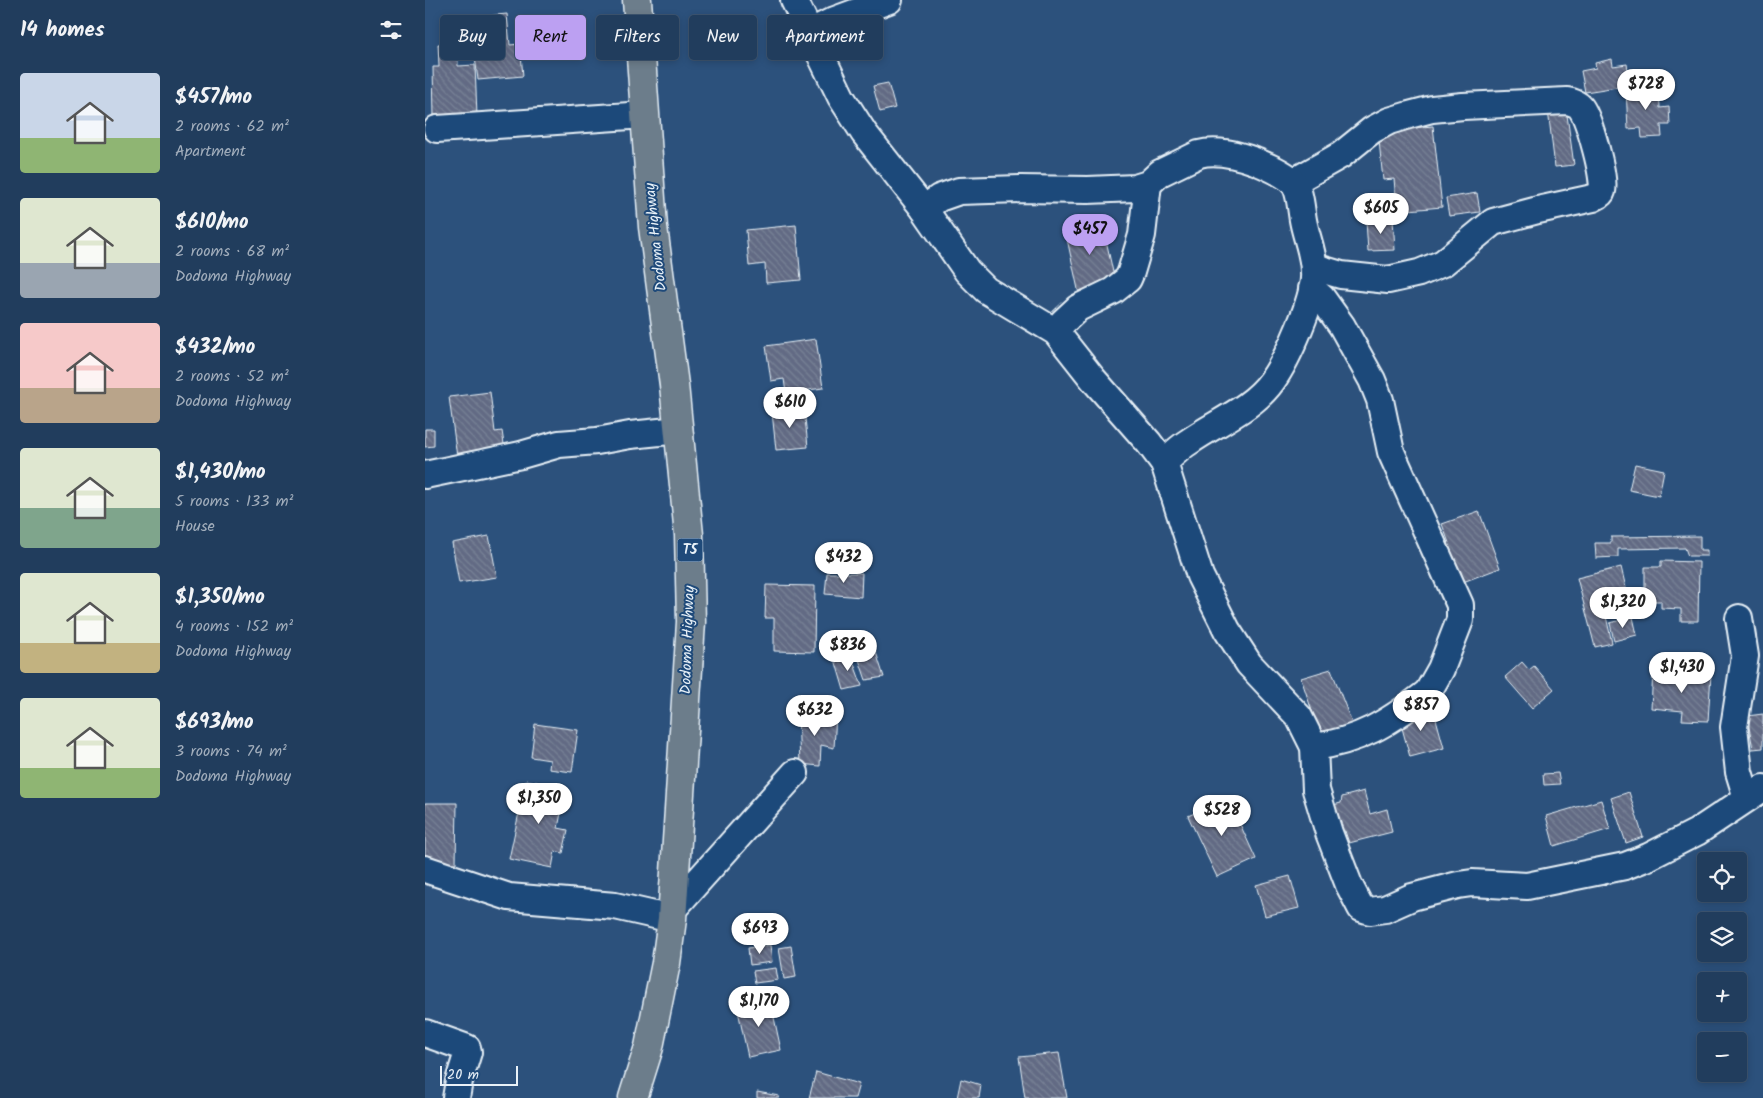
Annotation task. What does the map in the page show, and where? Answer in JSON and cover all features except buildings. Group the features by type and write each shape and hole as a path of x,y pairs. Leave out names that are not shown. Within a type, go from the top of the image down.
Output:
{"highway":[{"name":"Dodoma Highway","path":"633,1098 649,1047 666,963 672,914 691,622 689,535 675,385 653,227 637,0"}],"street":[{"path":"794,0 801,15"},
{"path":"848,15 889,0"},
{"path":"822,60 841,97 864,133 924,209 967,271 986,290 1056,332 1164,463 1200,576 1227,630 1249,664 1299,717 1314,747 1316,790 1329,833 1349,885 1361,908 1370,911 1385,909 1412,897 1459,885 1472,883 1527,886 1625,866 1648,857 1697,832 1755,793 1739,772 1734,727 1745,656 1739,618"},
{"path":"1293,182 1341,155 1372,130 1389,121 1432,109 1502,103 1567,101 1574,102 1580,107 1593,135 1601,173 1601,194 1593,198 1493,222 1443,263 1419,274 1388,280 1341,275 1313,278"},
{"path":"437,130 645,115"},
{"path":"924,209 939,198 959,191 1120,189 1149,184 1160,173 1206,152 1231,154 1250,159 1280,173 1293,182 1300,199 1313,278 1343,326 1372,380 1380,400 1391,452 1461,610 1460,620 1441,669 1428,692 1376,728 1354,738 1314,747"},
{"path":"1056,332 1063,322 1078,308 1113,291 1128,279 1142,235 1149,184"},
{"path":"1164,463 1188,442 1252,402 1272,380 1297,333 1313,278"},
{"path":"425,475 521,455 559,444 679,430"},
{"path":"425,869 509,897 615,906 672,914 795,773"},
{"path":"425,1033 468,1048 456,1098"}]}
